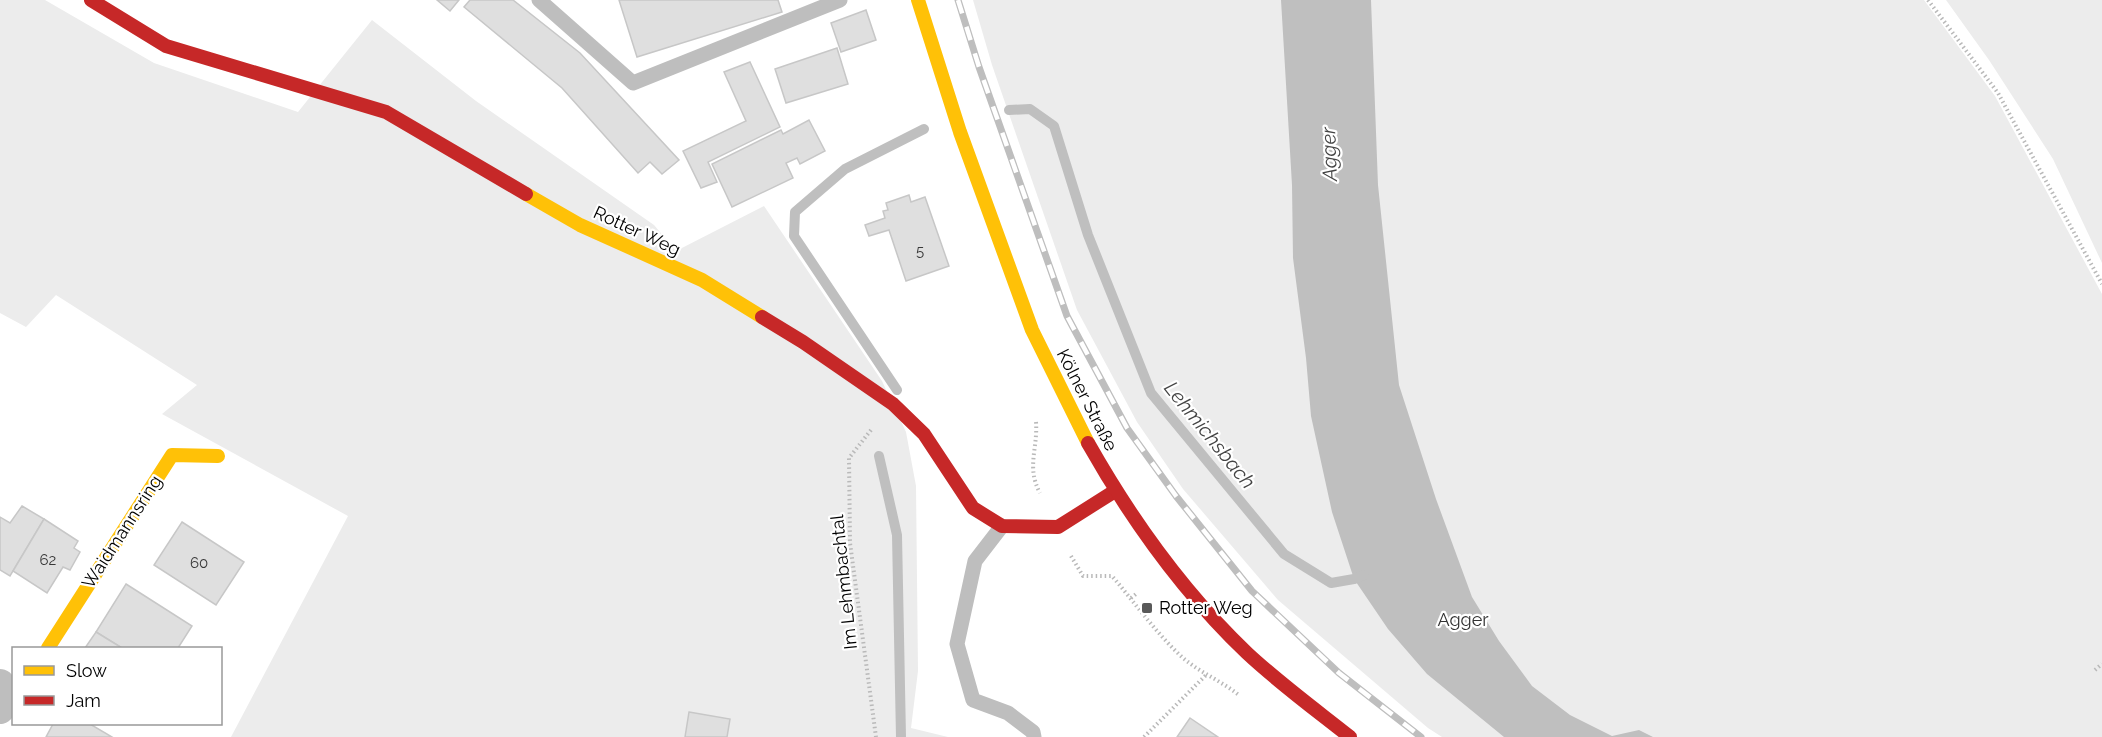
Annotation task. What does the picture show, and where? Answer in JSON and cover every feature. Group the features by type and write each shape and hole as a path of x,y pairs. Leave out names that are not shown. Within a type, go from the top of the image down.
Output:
{"street":[{"name":"Rotter Weg","path":"91,0 166,46 386,112 580,225 702,280 803,342 892,404 924,434 973,508 1002,526"},
{"name":"Kölner Straße","path":"918,0 960,132 1032,330 1077,423 1115,491 1208,614 1248,654 1350,737"},
{"name":"Waidmannsring","path":"49,647 172,455 218,456"},
{"path":"1002,526 1058,527 1115,491"}],"lane":[{"path":"539,0 633,83 840,0"},
{"path":"1002,526 975,561 957,644 974,700 1008,714 1033,732 1034,737"}],"path":[{"path":"1928,0 1998,93 2102,284"},
{"name":"Im Lehmbachtal","path":"876,737 850,543 849,458 892,404"},
{"path":"1058,527 1068,552 1083,576 1112,576 1184,658 1243,699"},
{"path":"1131,598 1136,594"},
{"path":"2095,670 2102,664"},
{"path":"1144,737 1206,675"}],"green space":[{"path":"0,0 45,0 154,63 298,112 372,20 476,101 654,225 676,251 764,206 882,381 906,432 916,486 918,671 911,728 948,737 231,737 348,516 162,414 197,385 56,295 26,327 0,313"},
{"path":"973,0 1924,0 1995,96 2102,294 2102,737 1442,737 1428,728 1278,600 1183,489 1137,422 1077,310 992,65"},
{"path":"1946,0 2102,0 2102,263 2053,159 1989,60"}],"water":[{"name":"Agger","path":"1281,0 1371,0 1378,185 1399,385 1436,499 1472,597 1499,641 1532,686 1570,715 1612,736 1639,730 1653,737 1504,737 1427,674 1388,629 1354,579 1332,512 1311,416 1293,258 1292,185"}],"building":[{"path":"437,0 459,0 450,11"},
{"path":"470,0 513,0 580,53 679,160 662,174 650,162 638,173 562,88 464,7"},
{"path":"619,0 778,0 782,12 637,57"},
{"path":"866,10 876,40 841,52 831,23"},
{"path":"837,48 848,84 786,103 775,69"},
{"path":"750,62 780,127 708,162 717,182 701,188 683,151 746,121 724,72"},
{"path":"809,120 825,151 800,164 797,158 786,163 793,178 732,207 712,164 781,130 783,134"},
{"path":"909,195 911,202 925,197 949,266 906,281 889,230 869,236 865,225 885,218 883,211 888,210 886,203"},
{"path":"22,506 44,519 10,576 0,570 0,517 10,523"},
{"path":"44,519 78,541 74,548 80,552 70,570 63,567 47,593 13,571"},
{"path":"182,522 244,562 216,605 154,565"},
{"path":"126,584 192,626 179,647 120,647 96,632"},
{"path":"96,632 120,647 86,647"},
{"path":"689,712 730,719 727,737 685,737"},
{"path":"1190,718 1218,737 1177,737"},
{"path":"52,725 92,725 112,737 46,737"}],"waterway":[{"name":"Lehmichsbach","path":"1009,110 1030,109 1054,126 1088,235 1151,393 1284,554 1331,583 1364,575"},
{"name":"Lehmichsbach","path":"897,390 794,236 795,212 845,169 924,129"},
{"name":"Lehmichsbach","path":"879,456 897,535 901,737"}],"railway":[{"path":"958,0 979,67 1067,316 1127,428 1176,496 1252,591 1339,673 1421,737"}],"traffic: slow":[{"path":"918,0 960,132 1032,330 1088,443"},
{"path":"526,194 580,225 702,280 762,317"},
{"path":"49,647 172,455 218,456"}],"traffic: jam":[{"path":"91,0 166,46 386,112 526,194"},
{"path":"762,317 803,342 893,404 924,434 973,508 1002,526 1058,527 1115,491"},
{"path":"1088,443 1141,527 1202,606 1259,664 1350,737"}],"place":[{"name":"Rotter Weg","path":"1147,608"}]}
